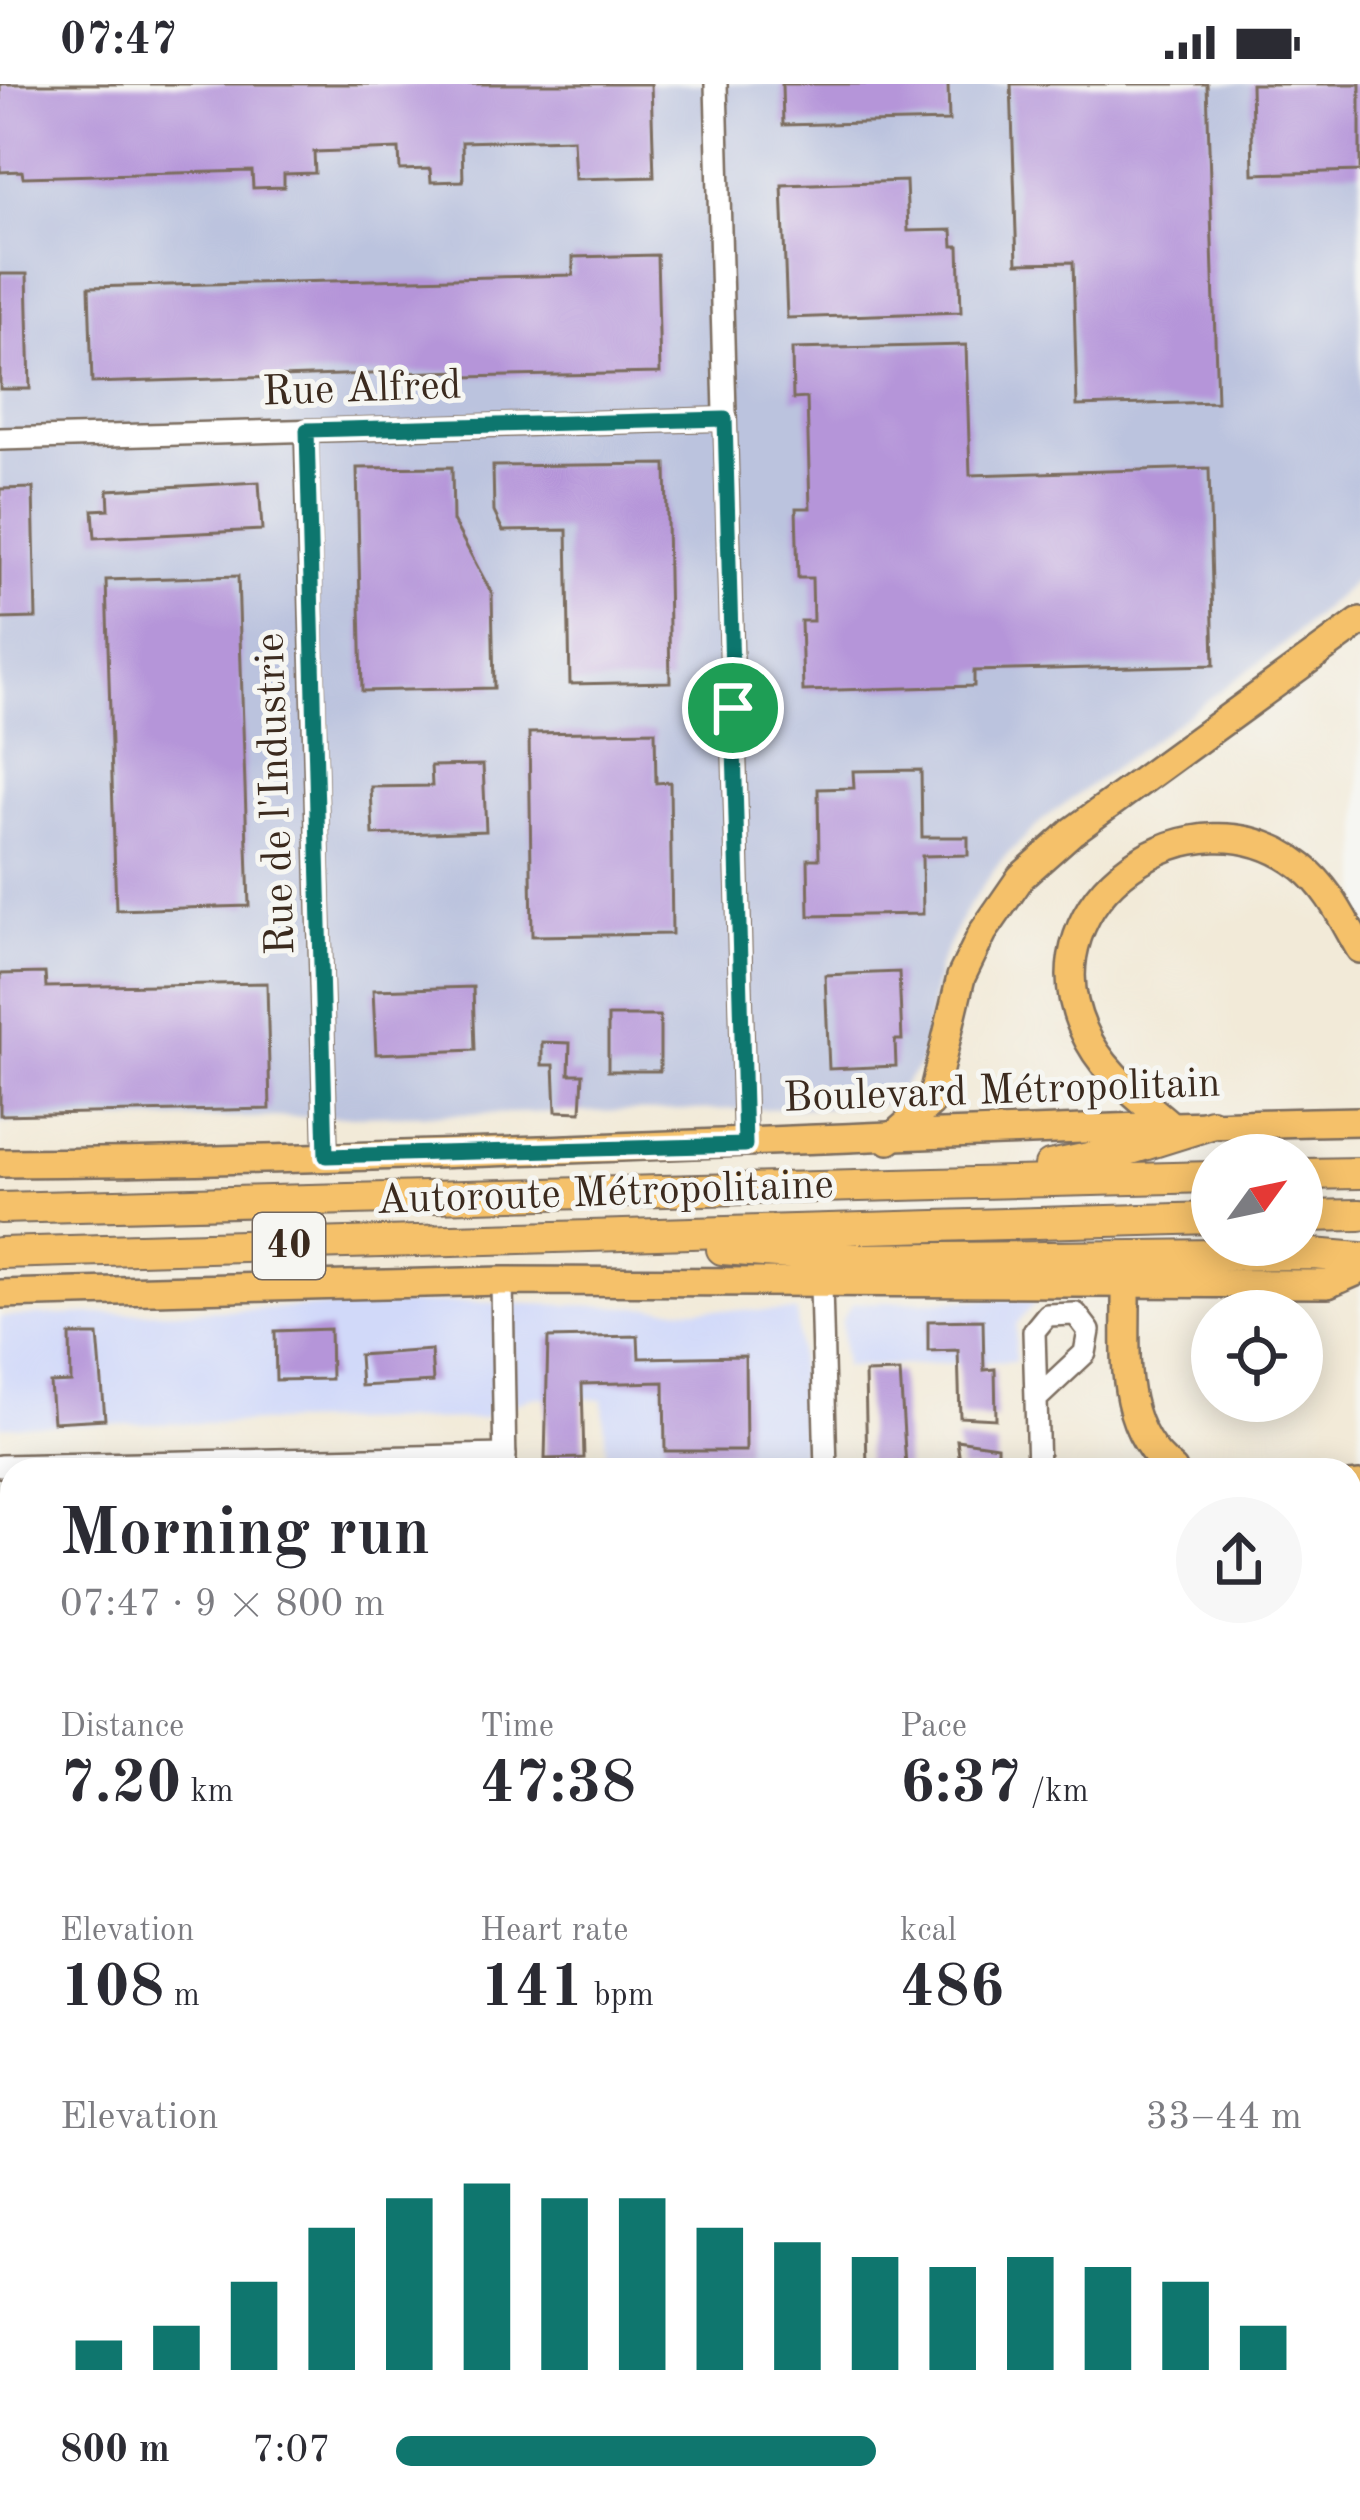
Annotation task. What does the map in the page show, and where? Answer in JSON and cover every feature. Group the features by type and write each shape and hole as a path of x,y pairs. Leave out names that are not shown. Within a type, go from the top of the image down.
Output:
{"highway":[{"path":"967,1183 1128,1150 1211,1124"},
{"path":"1323,1174 1360,1173"},
{"name":"Autoroute Métropolitaine","path":"0,1208 1191,1178"},
{"path":"1323,1216 1360,1215"},
{"name":"Autoroute Métropolitaine","path":"0,1253 1191,1219"},
{"path":"579,1239 860,1259 1313,1254 1360,1258"}],"main road":[{"path":"889,1140 931,1102 963,973 1021,877 1072,831 1360,622"},
{"path":"1169,1124 1097,1057 1073,998 1073,957 1080,929 1094,901 1125,868 1161,847 1191,838 1256,843 1289,858 1314,878 1360,949"},
{"name":"Boulevard Métropolitain","path":"0,1163 745,1145 1169,1124 1360,1121"},
{"path":"0,1294 502,1281 821,1286 1328,1283 1360,1270"},
{"path":"1126,1286 1133,1414 1144,1440 1161,1458"}],"street":[{"path":"716,84 745,1145"},
{"name":"Rue Alfred","path":"0,439 725,419"},
{"name":"Rue de l'Industrie","path":"307,430 326,1156"},
{"path":"502,1281 505,1458"},
{"path":"821,1286 826,1458"},
{"path":"1036,1399 1038,1458"}],"shaded area":[{"path":"0,84 1360,84 1360,576 1279,648 1044,819 1001,861 966,910 938,967 921,1064 890,1101 873,1107 0,1122"},
{"path":"1039,1298 1016,1325 1015,1361 844,1367 842,1319 853,1303"},
{"path":"467,1302 797,1312 803,1458 607,1458 603,1399 531,1397 480,1419 0,1426 0,1317"}],"building":[{"path":"0,84 651,84 654,177 575,179 573,139 462,142 463,181 431,182 430,169 400,170 399,149 314,152 315,173 284,174 284,187 253,188 252,171 23,177 22,171 0,172"},
{"path":"782,84 948,84 949,121 783,125"},
{"path":"1011,84 1207,84 1217,402 1077,406 1073,262 1017,263"},
{"path":"1251,84 1360,84 1360,171 1253,174"},
{"path":"906,181 908,231 952,230 953,246 959,246 961,312 787,318 782,185"},
{"path":"657,255 660,373 462,377 462,371 92,383 89,287 573,275 573,257"},
{"path":"0,274 27,274 30,389 0,389"},
{"path":"966,345 970,475 1209,468 1214,665 974,671 974,686 803,691 801,621 813,621 812,578 798,578 796,508 810,508 807,398 793,399 792,349"},
{"path":"666,464 670,682 570,684 567,530 503,531 494,512 493,466"},
{"path":"452,467 453,521 492,594 494,688 362,691 357,468"},
{"path":"259,482 262,530 95,538 93,510 109,509 108,490"},
{"path":"33,488 36,618 0,619 0,489"},
{"path":"238,576 249,906 116,910 106,580"},
{"path":"655,731 656,783 670,782 672,934 532,936 529,733"},
{"path":"483,765 486,831 373,835 371,787 432,786 431,766"},
{"path":"921,770 922,837 968,837 968,855 922,856 923,914 809,916 808,859 819,859 818,789 854,788 853,771"},
{"path":"899,972 902,1040 895,1040 896,1066 829,1069 825,975"},
{"path":"45,973 46,987 267,983 270,1109 0,1115 0,974"},
{"path":"473,987 475,1050 376,1054 373,990"},
{"path":"608,1016 660,1016 660,1071 608,1071"},
{"path":"542,1042 570,1043 569,1074 583,1074 581,1112 556,1111 554,1065 542,1065"},
{"path":"983,1320 984,1370 995,1369 996,1419 960,1417 958,1350 928,1351 928,1321"},
{"path":"330,1329 331,1379 276,1380 275,1331"},
{"path":"70,1335 98,1335 105,1419 53,1422 50,1383 71,1382"},
{"path":"638,1336 639,1358 745,1356 746,1451 665,1451 664,1382 582,1384 584,1458 545,1458 548,1338"},
{"path":"431,1350 433,1382 361,1386 359,1355"},
{"path":"900,1372 905,1458 867,1458 865,1373"},
{"path":"957,1440 997,1446 997,1458 959,1458"}],"route":[{"path":"725,419 733,708 745,1145 326,1156 307,430 725,419"}]}
